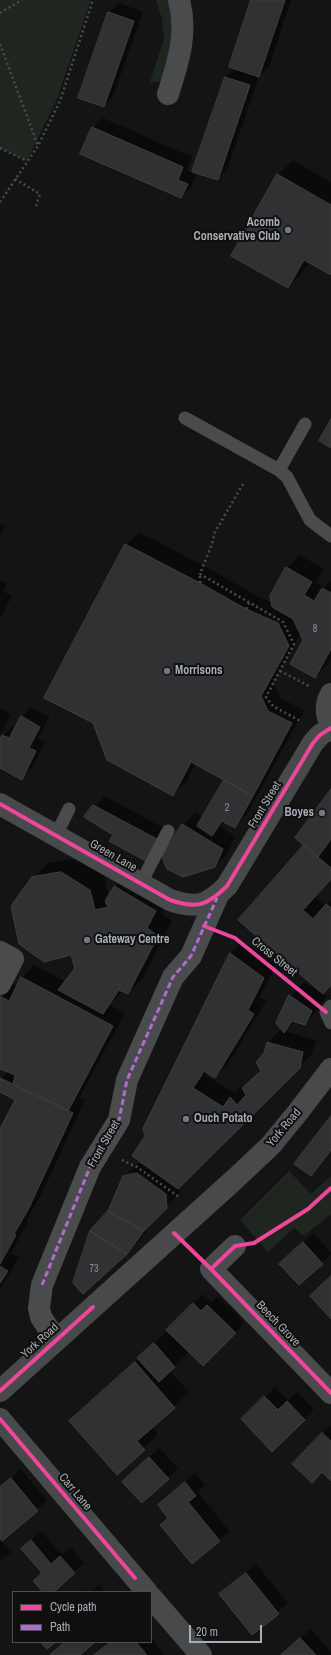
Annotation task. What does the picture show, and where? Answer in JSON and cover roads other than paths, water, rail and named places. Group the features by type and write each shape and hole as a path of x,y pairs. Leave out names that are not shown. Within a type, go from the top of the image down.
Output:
{"street":[{"path":"168,94 180,56 183,34 183,13 179,0"},
{"path":"327,729 326,706 331,694"},
{"name":"Front Street","path":"56,1340 41,1317 39,1308 42,1285 90,1167 119,1120 127,1080 173,978 191,956 218,895 234,875 313,744 327,729"},
{"name":"Green Lane","path":"0,804 170,900 191,905 204,904 218,895"},
{"path":"0,952 13,959 0,984"},
{"name":"York Road","path":"0,1391 271,1145 331,1069"},
{"name":"Beech Grove","path":"235,1246 211,1269 331,1393"},
{"name":"Carr Lane","path":"0,1419 146,1591"},
{"path":"152,1598 201,1655"}],"lane":[{"path":"185,418 279,470 287,477 310,520 331,536"},
{"path":"279,470 305,424"},
{"path":"56,835 69,809"},
{"path":"141,883 168,831"}],"place":[{"name":"Acomb Conservative Club","path":"288,230"},
{"name":"Morrisons","path":"167,671"},
{"name":"Boyes","path":"322,813"},
{"name":"Gateway Centre","path":"87,940"},
{"name":"Ouch Potato","path":"186,1119"}]}
